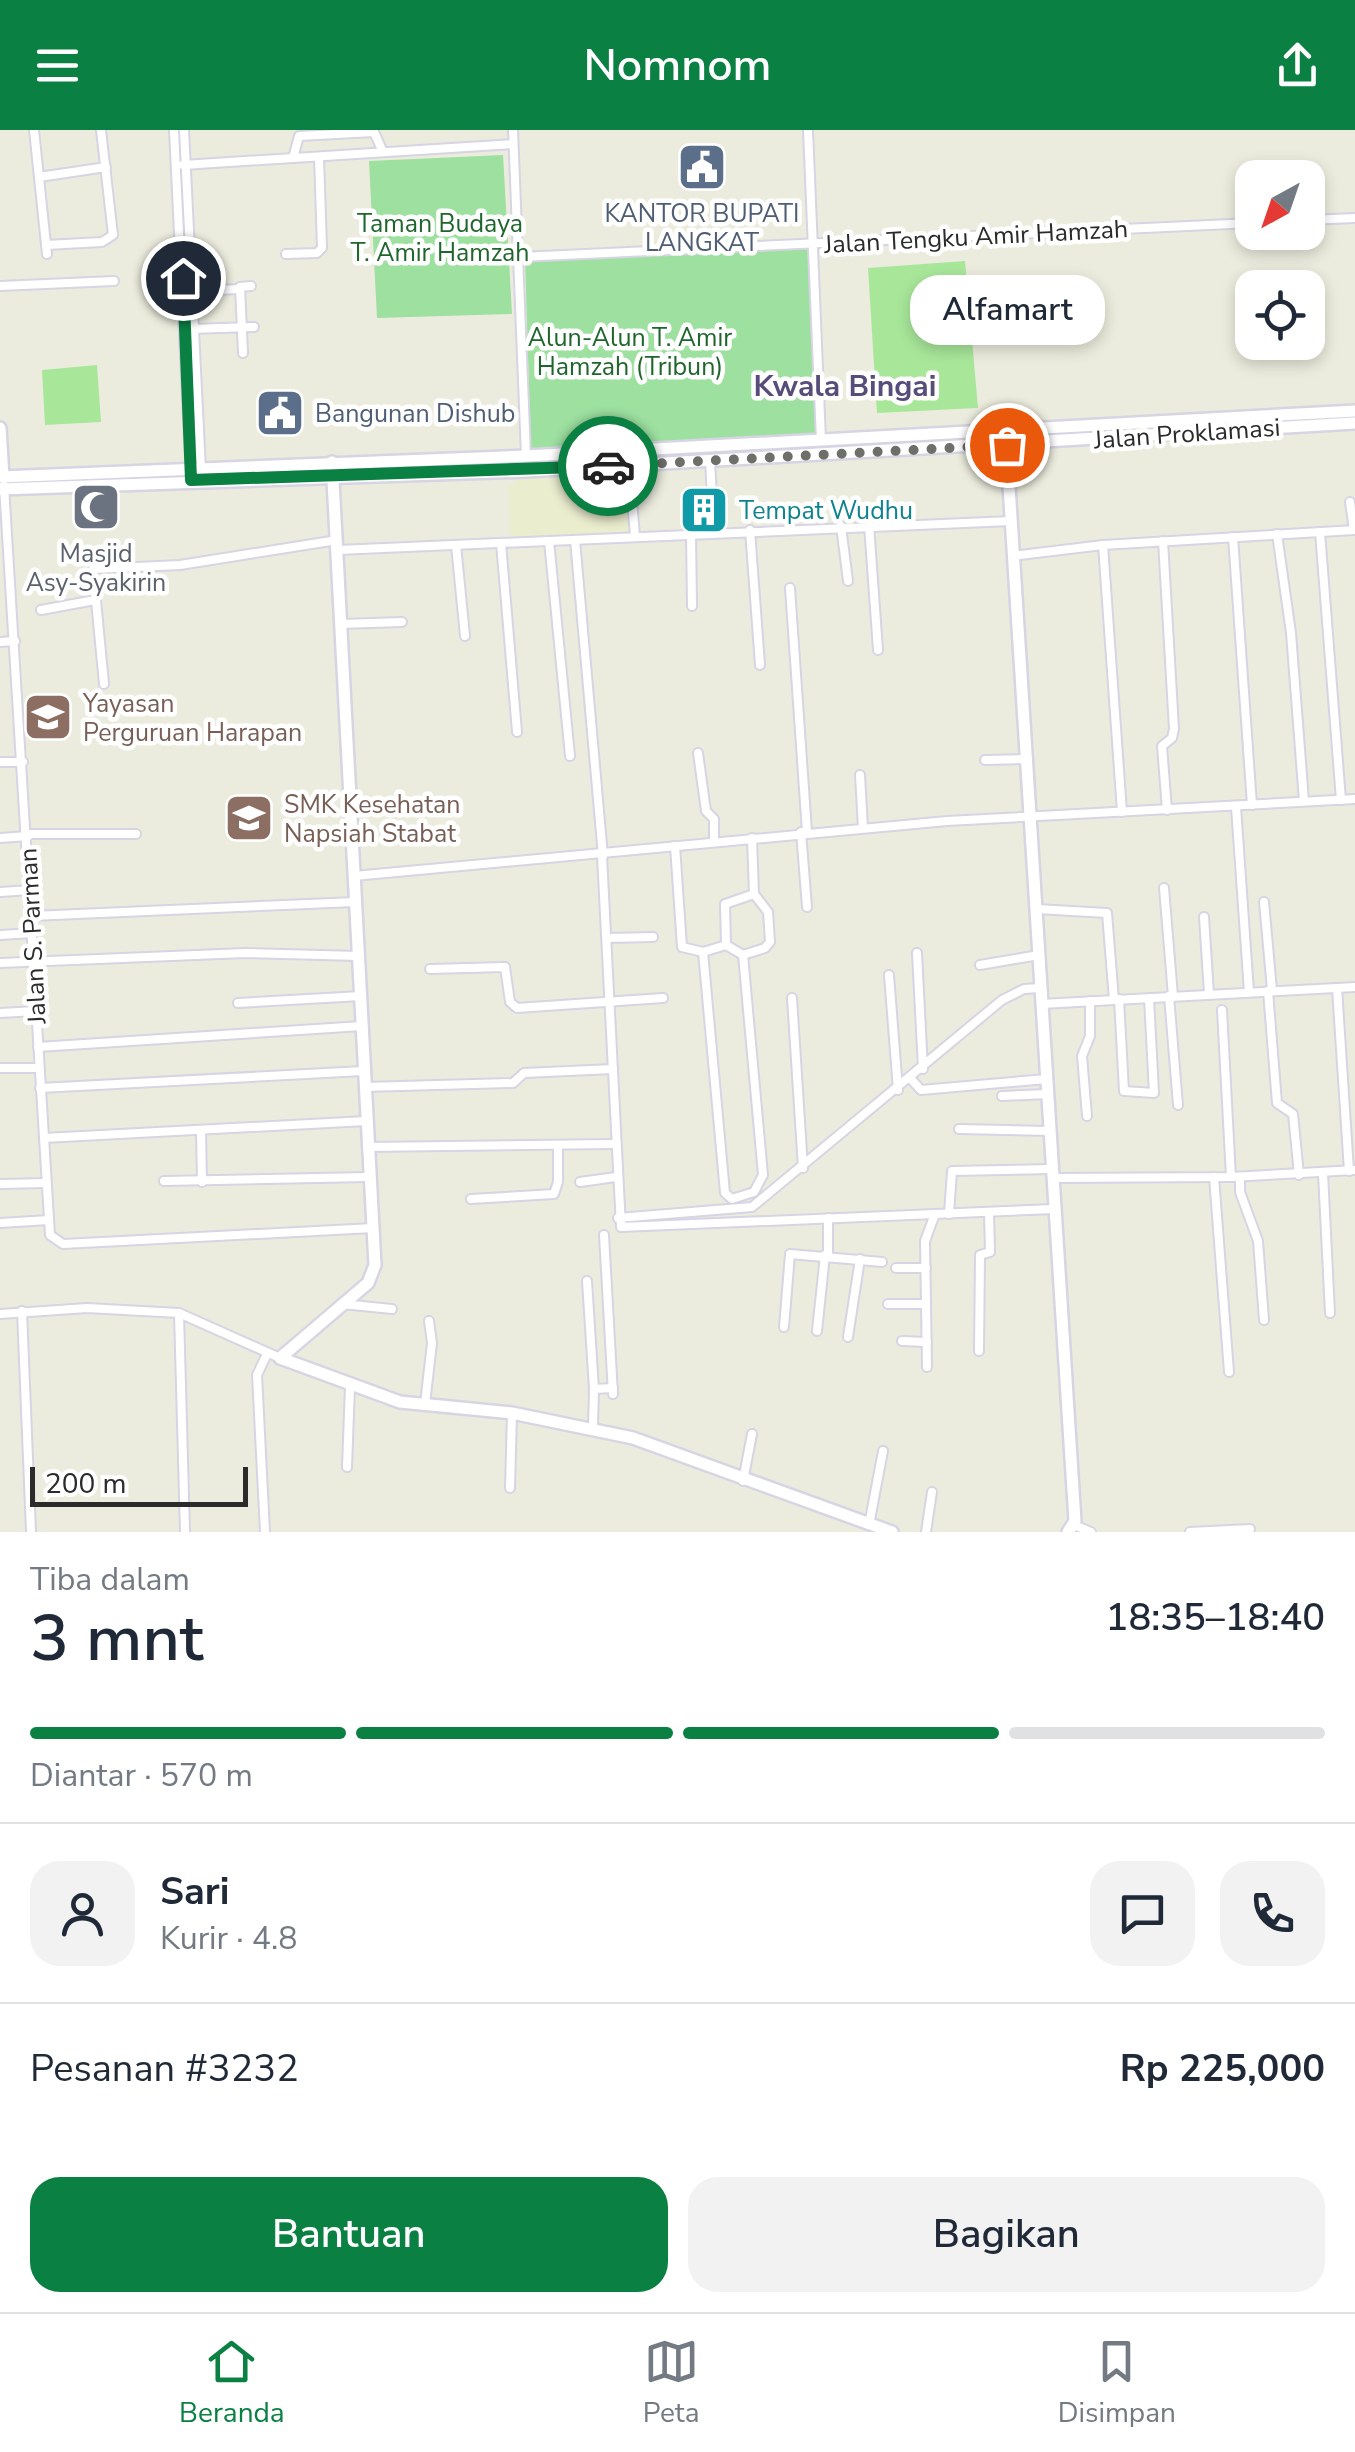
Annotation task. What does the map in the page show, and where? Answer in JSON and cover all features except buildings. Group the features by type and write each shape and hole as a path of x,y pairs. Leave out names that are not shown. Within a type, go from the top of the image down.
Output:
{"street":[{"path":"34,130 46,249 102,242 113,235 101,130"},
{"path":"174,130 181,165 192,290 190,329"},
{"path":"184,130 181,165 196,473"},
{"path":"513,130 528,470"},
{"path":"808,130 822,448"},
{"path":"292,158 299,136 374,132 383,152"},
{"path":"181,165 513,144"},
{"path":"286,254 317,253 322,248 319,157"},
{"path":"39,177 106,167"},
{"path":"1325,219 1355,218"},
{"name":"Jalan Tengku Amir Hamzah","path":"520,257 1235,224"},
{"path":"0,286 114,281"},
{"path":"192,290 251,286"},
{"path":"240,289 243,353"},
{"path":"190,329 254,326"},
{"name":"Jalan Proklamasi","path":"332,469 526,456 1007,445 1355,411"},
{"name":"Jalan Proklamasi","path":"2,483 332,469 528,470 710,461 1005,430 1355,422"},
{"path":"0,428 2,483"},
{"path":"1005,430 1032,816 1071,1529 1091,1532"},
{"path":"710,461 714,532"},
{"path":"629,465 635,536"},
{"path":"265,1532 258,1375 274,1356 342,1304 372,1274 374,1228 366,1147 332,469"},
{"name":"Jalan S. Parman","path":"2,483 28,835 48,1220"},
{"path":"1012,556 1103,545 1354,530 1350,502"},
{"path":"104,684 93,569 180,565 338,545 456,545 1011,521"},
{"path":"870,525 878,650"},
{"path":"840,526 848,581"},
{"path":"750,530 760,665"},
{"path":"1320,532 1341,800"},
{"path":"691,534 692,606"},
{"path":"1277,534 1291,634 1304,802"},
{"path":"1233,537 1252,806"},
{"path":"575,540 603,856 618,1221"},
{"path":"549,541 570,756"},
{"path":"1163,541 1174,729 1172,738 1162,746 1167,810"},
{"path":"501,543 517,732"},
{"path":"456,545 465,636"},
{"path":"1103,545 1122,812"},
{"path":"790,588 808,907"},
{"path":"41,610 95,600"},
{"path":"340,624 402,622"},
{"path":"0,642 15,641"},
{"path":"698,754 706,812 714,820 714,841"},
{"path":"985,760 1028,758"},
{"path":"0,762 23,762"},
{"path":"860,775 863,828"},
{"path":"354,876 603,856 804,832 1355,799"},
{"path":"1236,807 1249,986"},
{"path":"0,838 136,834"},
{"path":"743,955 765,948 770,942 768,912 754,894 752,838"},
{"path":"675,846 682,948 703,952 726,944"},
{"path":"1164,888 1178,1105"},
{"path":"0,892 30,890"},
{"path":"726,944 725,904 754,894"},
{"path":"31,916 355,902"},
{"path":"1264,902 1277,1103 1293,1114 1298,1175"},
{"path":"1036,909 1107,913 1124,1091 1154,1093 1149,998"},
{"path":"1204,917 1209,990"},
{"path":"0,935 33,933"},
{"path":"607,938 653,937"},
{"path":"726,944 743,955"},
{"path":"703,952 724,1193 732,1199 754,1192 763,1175 743,955"},
{"path":"0,963 245,953 358,956"},
{"path":"917,953 923,1069"},
{"path":"980,965 1039,955"},
{"path":"430,969 505,967 514,1007 663,998"},
{"path":"889,975 898,1090"},
{"path":"1041,1004 1149,998 1249,986 1355,986"},
{"path":"913,1083 923,1069 1013,993 1041,988"},
{"path":"949,1214 952,1171 1214,1178 1352,1170 1337,988"},
{"path":"238,1003 360,996"},
{"path":"792,998 803,1168"},
{"path":"1088,1116 1082,1056 1090,1036 1090,1001"},
{"path":"1222,1010 1235,1177 1258,1241 1264,1320"},
{"path":"0,1012 36,1011"},
{"path":"38,1048 362,1026"},
{"path":"0,1068 39,1068"},
{"path":"364,1087 513,1084 524,1073 612,1069"},
{"path":"40,1088 363,1070"},
{"path":"618,1221 744,1210 803,1168 898,1090 913,1083 1046,1079"},
{"path":"1002,1096 1047,1094"},
{"path":"44,1138 366,1121"},
{"path":"959,1129 1050,1131"},
{"path":"201,1130 202,1182"},
{"path":"366,1147 614,1144"},
{"path":"471,1199 554,1194 558,1146"},
{"path":"1323,1173 1330,1313"},
{"path":"164,1181 368,1177"},
{"path":"580,1182 616,1177"},
{"path":"1214,1178 1229,1372"},
{"path":"0,1184 46,1184"},
{"path":"618,1221 828,1218 1054,1208"},
{"path":"980,1351 980,1254 990,1252 989,1212"},
{"path":"927,1367 925,1241 936,1214"},
{"path":"817,1331 828,1218"},
{"path":"0,1223 48,1220 50,1235 62,1244 374,1228"},
{"path":"594,1389 613,1391 604,1236"},
{"path":"784,1326 790,1254 882,1262"},
{"path":"848,1336 860,1259"},
{"path":"896,1268 926,1268"},
{"path":"587,1280 593,1427"},
{"path":"342,1304 392,1309"},
{"path":"888,1304 926,1304"},
{"path":"22,1311 31,1532"},
{"path":"179,1312 185,1532"},
{"path":"0,1314 179,1312 274,1356 400,1402 512,1413 593,1427 691,1456 743,1481 892,1532"},
{"path":"425,1404 432,1343 429,1320"},
{"path":"902,1342 927,1342"},
{"path":"348,1466 350,1386"},
{"path":"510,1488 512,1413"},
{"path":"743,1481 752,1434"},
{"path":"868,1525 883,1451"},
{"path":"926,1532 932,1492"},
{"path":"1190,1532 1198,1528 1250,1528"}],"shaded area":[{"path":"625,472 629,535 511,541 508,485 515,485 515,478"}],"green space":[{"name":"Taman Budaya T. Amir Hamzah","path":"503,155 512,314 377,318 369,161"},
{"name":"Alun-Alun T. Amir Hamzah (Tribun)","path":"813,246 819,440 531,455 525,258"},
{"path":"965,261 978,408 877,413 868,268"},
{"path":"97,365 101,422 45,425 42,370"}],"way so far":[{"path":"608,466 1007,445"}],"place":[{"name":"KANTOR BUPATI LANGKAT","path":"702,167"},
{"name":"Bangunan Dishub","path":"280,413"},
{"name":"Alfamart","path":"1007,445"},
{"name":"Masjid Asy-Syakirin","path":"96,507"},
{"name":"Tempat Wudhu","path":"704,510"},
{"name":"Yayasan Perguruan Harapan","path":"48,717"},
{"name":"SMK Kesehatan Napsiah Stabat","path":"249,818"}],"district":[{"name":"Kwala Bingai","path":"845,386"}],"route":[{"path":"183,278 191,480 608,466"}]}
